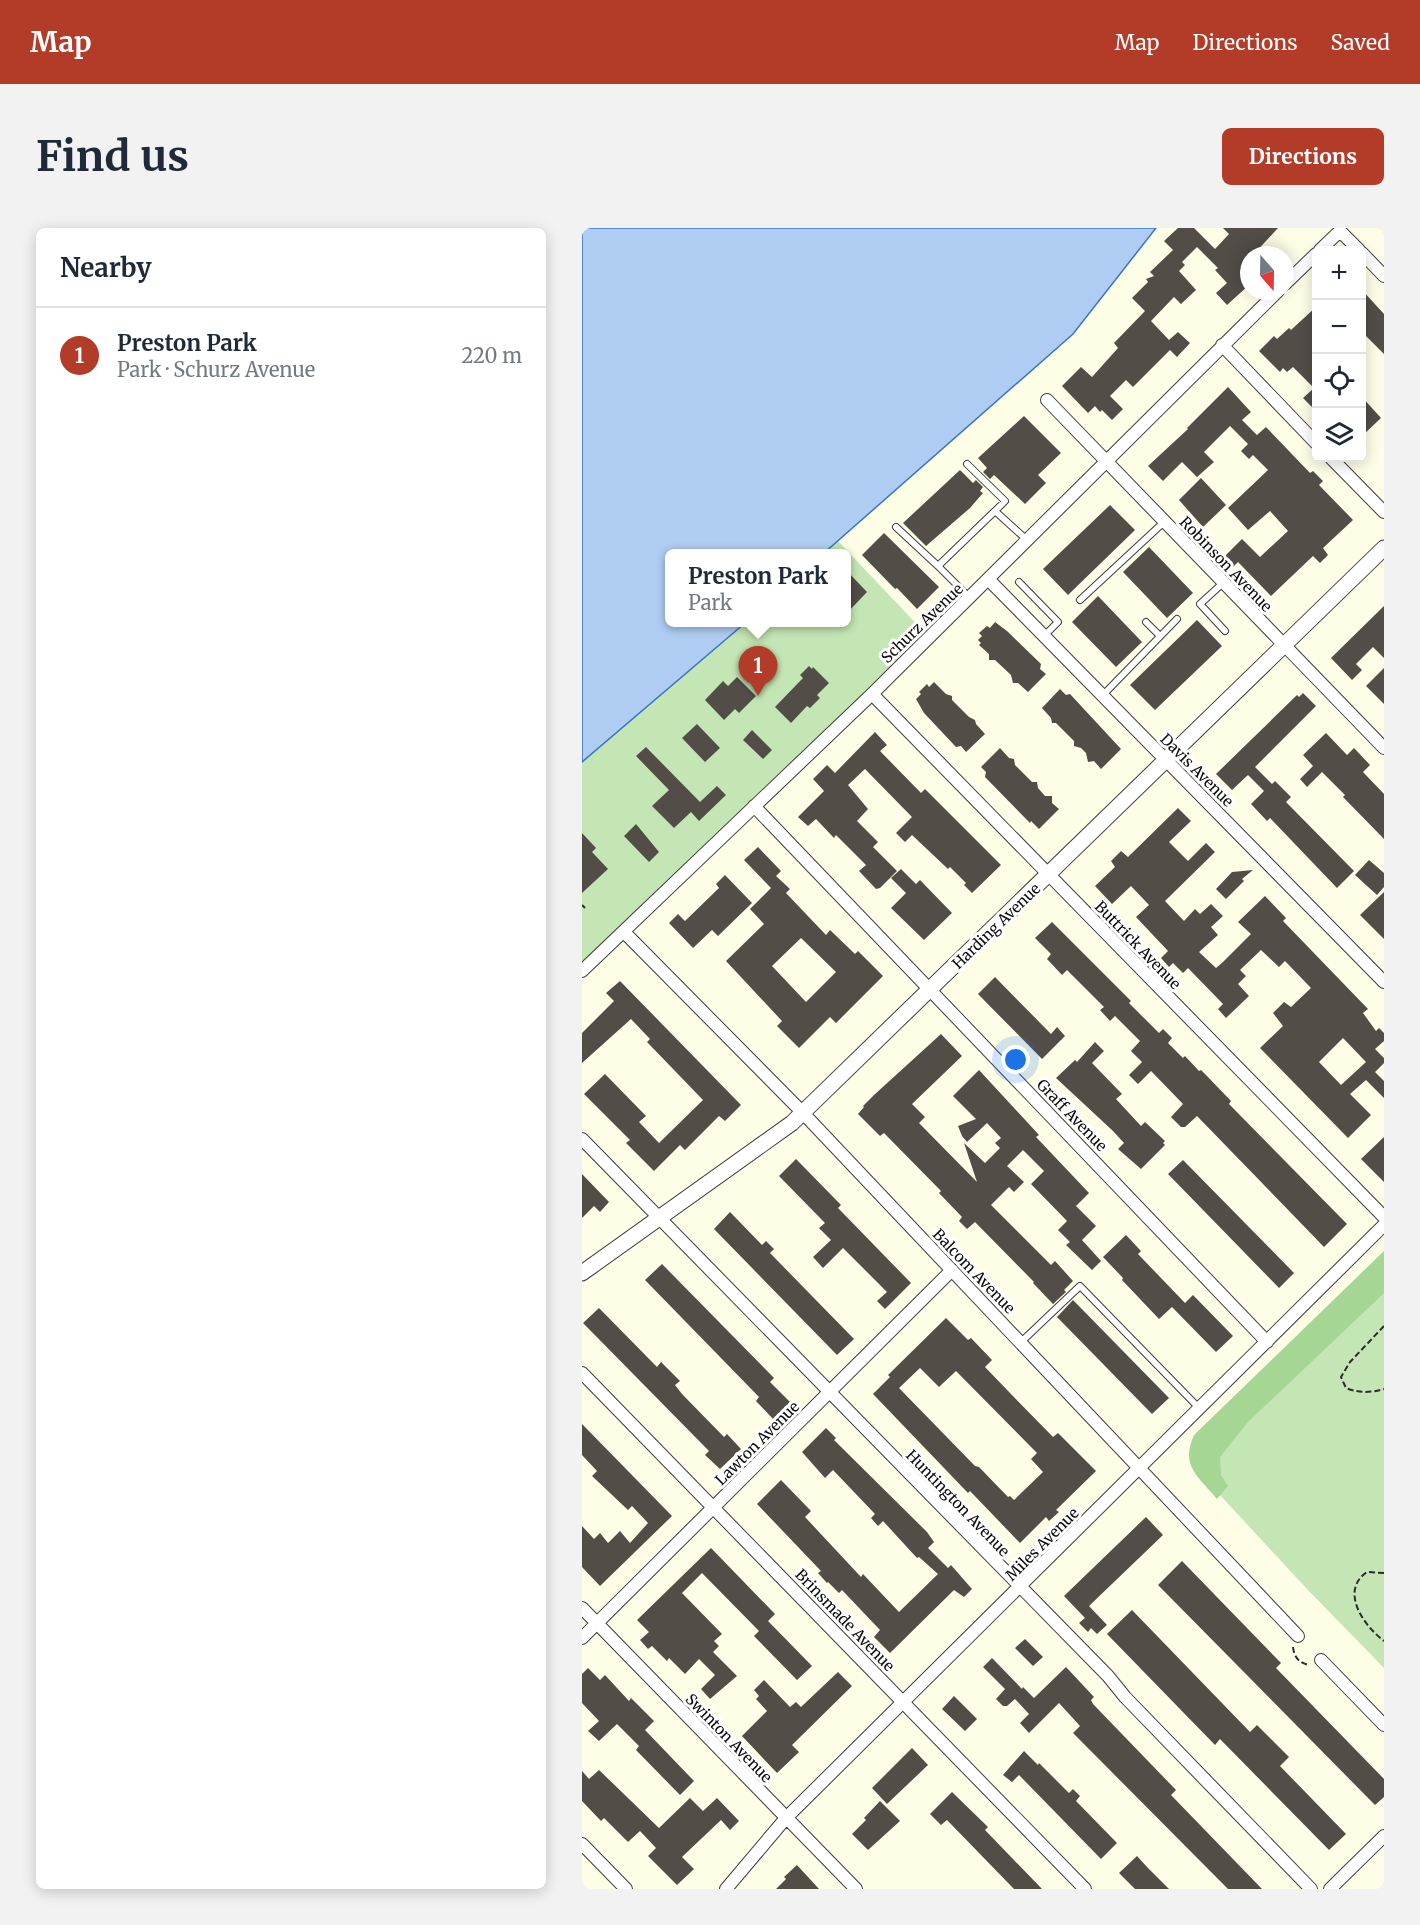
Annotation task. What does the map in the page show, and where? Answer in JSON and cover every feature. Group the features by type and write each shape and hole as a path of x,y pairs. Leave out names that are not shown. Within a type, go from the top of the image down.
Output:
{"street":[{"path":"1324,246 1340,231 1354,246"},
{"path":"1294,275 1312,258"},
{"path":"1366,258 1384,276"},
{"name":"Schurz Avenue","path":"582,971 872,693 1107,463 1269,300"},
{"path":"1222,345 1312,438"},
{"name":"Robinson Avenue","path":"1047,400 1384,748"},
{"path":"1335,462 1384,512"},
{"name":"Harding Avenue","path":"582,1274 778,1135 803,1113 1384,548"},
{"name":"Davis Avenue","path":"988,579 1384,982"},
{"name":"Buttrick Avenue","path":"872,693 1384,1217"},
{"name":"Graff Avenue","path":"754,806 1267,1342"},
{"name":"Balcom Avenue","path":"624,932 803,1113 1298,1636"},
{"name":"Huntington Avenue","path":"582,1139 1107,1676 1311,1889"},
{"name":"Miles Avenue","path":"726,1889 786,1818 1384,1225"},
{"name":"Lawton Avenue","path":"582,1638 952,1270"},
{"name":"Brinsmade Avenue","path":"582,1373 1085,1889"},
{"name":"Swinton Avenue","path":"582,1608 856,1889"},
{"path":"1321,1660 1384,1725"},
{"path":"1329,1889 1384,1836"},
{"path":"582,1844 626,1889"}],"lane":[{"path":"938,566 1005,501 967,464"},
{"path":"995,510 1027,540"},
{"path":"1080,600 1164,522"},
{"path":"896,527 970,597"},
{"path":"1019,582 1058,622 1044,636"},
{"path":"1223,583 1200,604 1225,631"},
{"path":"1102,695 1177,619"},
{"path":"1146,622 1160,636"},
{"path":"1021,1342 1080,1286 1200,1408"}],"path":[{"path":"582,905 585,908"},
{"path":"1384,1326 1350,1362 1341,1377 1346,1388 1354,1391 1371,1392 1384,1389"},
{"path":"1384,1573 1367,1572 1355,1583 1354,1591 1357,1606 1364,1621 1384,1641"},
{"path":"1298,1636 1293,1646 1300,1662 1311,1665 1321,1660"}],"green space":[{"path":"838,541 846,549 828,549"},
{"path":"851,555 926,634 582,964 582,758 737,627 851,627"},
{"path":"1384,1251 1384,1293 1248,1422 1220,1457 1221,1475 1228,1486 1217,1499 1198,1477 1190,1463 1190,1446 1194,1435"},
{"path":"1384,1254 1384,1668 1206,1480 1192,1448"}],"water":[{"path":"582,228 1156,228 1073,334 829,549 665,549 665,627 740,627 582,762"}],"building":[{"path":"1178,228 1194,228 1215,249 1229,234 1223,228 1278,228 1261,246 1240,246 1240,293 1227,305 1216,293 1227,283 1215,270 1218,268 1197,247 1182,262 1185,265 1179,271 1196,290 1181,304 1174,297 1151,321 1169,340 1178,332 1190,343 1177,357 1170,350 1133,387 1126,380 1110,396 1123,409 1112,420 1095,406 1088,413 1062,386 1081,367 1092,377 1118,348 1114,343 1145,311 1132,298 1148,282 1146,279 1154,276 1150,272 1173,250 1164,241"},
{"path":"1366,294 1384,314 1384,354 1366,336"},
{"path":"1312,311 1312,386 1293,367 1287,372 1283,368 1280,372 1259,351 1274,336 1277,339 1289,328 1291,330"},
{"path":"1228,387 1251,412 1242,420 1257,435 1266,427 1310,473 1313,471 1323,481 1319,485 1353,520 1323,548 1328,555 1320,563 1313,556 1271,596 1238,562 1233,567 1224,557 1242,539 1260,557 1288,531 1270,511 1248,530 1228,508 1268,470 1253,455 1249,459 1241,451 1248,444 1230,426 1204,452 1214,462 1197,477 1182,462 1163,481 1148,466"},
{"path":"1312,390 1312,407 1303,398"},
{"path":"1366,401 1381,418 1366,432"},
{"path":"1024,416 1061,453 1038,475 1046,483 1025,504 994,475 990,479 983,472 987,468 978,458"},
{"path":"960,470 973,483 976,480 983,487 980,491 983,493 970,508 926,546 903,523"},
{"path":"1201,478 1226,505 1203,527 1179,500"},
{"path":"1110,505 1135,530 1068,595 1043,569"},
{"path":"884,533 939,587 917,609 862,555"},
{"path":"1149,547 1193,593 1167,618 1123,572"},
{"path":"851,575 867,592 851,609"},
{"path":"1098,596 1142,642 1116,667 1072,622"},
{"path":"1384,606 1384,658 1373,647 1356,664 1362,670 1352,680 1331,658"},
{"path":"1197,620 1222,646 1155,710 1130,685"},
{"path":"995,622 1041,664 1040,669 1046,674 1028,692 1018,683 1013,683 1011,675 995,660 989,660 989,654 979,645 981,643 978,640 982,636 979,633 987,626 990,628"},
{"path":"809,666 812,669 813,667 829,683 817,695 820,698 810,708 807,706 791,723 775,707 803,678 800,675"},
{"path":"1384,668 1384,704 1366,686"},
{"path":"737,677 756,696 739,713 735,709 724,720 705,700 723,681 728,686"},
{"path":"934,682 946,694 952,696 952,700 975,720 985,734 966,752 961,746 956,747 924,713 916,699 927,684 929,687"},
{"path":"1060,689 1066,695 1070,694 1121,749 1101,769 1094,761 1088,762 1086,753 1074,746 1074,741 1056,723 1052,723 1051,718 1042,708"},
{"path":"1303,693 1316,706 1255,767 1272,784 1275,781 1291,797 1286,802 1354,871 1337,888 1270,818 1267,821 1251,804 1264,791 1248,775 1232,790 1216,774 1297,695 1299,697"},
{"path":"697,724 720,748 705,762 682,738"},
{"path":"752,730 772,750 763,759 743,740"},
{"path":"875,732 887,745 880,751 921,793 925,789 1001,865 972,893 964,885 966,883 950,867 948,869 912,835 905,842 896,833 912,817 865,769 848,785 868,809 857,821 878,842 873,847 897,871 880,888 876,889 859,871 866,865 836,835 834,838 816,819 808,826 798,817 824,791 813,779 827,765 835,773"},
{"path":"1326,733 1347,755 1354,748 1370,765 1363,772 1384,794 1384,839 1322,772 1307,787 1300,779 1313,766 1303,755"},
{"path":"646,747 700,802 717,786 726,795 699,821 691,812 674,828 652,806 669,790 636,756"},
{"path":"1000,748 1009,758 1014,759 1015,765 1032,782 1037,782 1038,788 1045,796 1052,796 1052,803 1059,809 1039,829 1031,821 1030,823 985,777 986,772 981,767"},
{"path":"1178,808 1191,821 1169,842 1188,861 1206,843 1215,852 1165,901 1184,921 1195,909 1200,914 1211,904 1223,916 1211,927 1218,935 1199,952 1216,968 1251,934 1238,922 1265,896 1286,918 1283,921 1368,1009 1363,1013 1376,1031 1379,1028 1384,1033 1384,1041 1375,1049 1384,1058 1384,1063 1375,1072 1384,1081 1384,1098 1366,1080 1350,1094 1371,1115 1348,1138 1260,1048 1283,1026 1273,1013 1284,1002 1291,1007 1311,988 1285,961 1279,967 1261,950 1240,970 1246,976 1238,984 1249,996 1226,1018 1218,1009 1223,1004 1188,968 1183,973 1173,963 1169,967 1161,958 1168,951 1136,917 1149,905 1131,886 1112,904 1095,886 1115,867 1111,861 1121,851 1128,857","holes":["1343,1038 1366,1062 1341,1085 1319,1062"]},
{"path":"636,824 659,852 649,862 624,836"},
{"path":"582,833 596,848 592,852 608,869 582,893"},
{"path":"758,847 781,871 776,876 790,889 786,893 826,935 830,930 855,954 858,951 883,976 836,1023 830,1017 799,1048 777,1026 782,1021 726,961 764,924 750,909 771,888 744,860","holes":["801,938 836,972 806,1002 772,966"]},
{"path":"1369,860 1384,873 1384,887 1377,895 1355,875"},
{"path":"901,869 916,884 920,880 952,913 924,940 891,908 906,893 891,878"},
{"path":"1253,870 1242,879 1244,881 1226,899 1216,889 1232,872"},
{"path":"725,875 752,903 718,936 712,930 693,948 669,923 678,914 685,921 719,888 716,884"},
{"path":"1384,892 1384,939 1360,915"},
{"path":"1052,922 1131,1001 1129,1003 1159,1033 1163,1029 1172,1038 1168,1043 1183,1058 1185,1056 1206,1075 1231,1101 1229,1104 1347,1224 1324,1247 1197,1116 1185,1127 1181,1127 1171,1117 1183,1104 1151,1071 1138,1084 1129,1075 1142,1062 1131,1051 1140,1041 1115,1016 1110,1021 1100,1010 1104,1007 1067,970 1062,975 1047,959 1051,954 1035,938"},
{"path":"995,977 1051,1034 1057,1027 1065,1036 1042,1059 978,994"},
{"path":"620,981 741,1105 725,1121 719,1116 685,1150 680,1145 654,1171 626,1143 630,1140 584,1094 605,1074 646,1116 639,1122 659,1143 703,1100 647,1042 650,1039 631,1019 582,1063 582,1033 614,1001 606,993"},
{"path":"941,1034 962,1056 912,1104 925,1117 919,1123 977,1182 964,1143 985,1163 1000,1148 995,1143 1001,1138 987,1123 967,1142 958,1126 976,1119 953,1096 979,1070 1039,1135 1036,1137 1089,1193 1076,1206 1096,1226 1082,1240 1101,1261 1092,1270 1066,1245 1070,1242 1058,1230 1067,1221 1031,1184 1044,1171 1023,1150 1007,1166 1024,1182 1014,1192 1009,1187 991,1205 1051,1265 1055,1261 1073,1281 1064,1290 1066,1292 1053,1304 975,1222 967,1229 959,1221 962,1217 939,1193 941,1191 884,1133 880,1136 858,1114 874,1095"},
{"path":"1095,1042 1104,1051 1092,1063 1122,1094 1116,1099 1141,1126 1145,1122 1165,1141 1163,1143 1165,1145 1141,1169 1118,1149 1124,1143 1113,1131 1056,1078 1075,1060 1077,1062"},
{"path":"1384,1137 1384,1182 1361,1159"},
{"path":"796,1159 841,1205 838,1208 911,1283 885,1309 877,1301 887,1292 843,1248 823,1268 813,1257 831,1240 819,1228 825,1223 779,1176"},
{"path":"1183,1160 1294,1273 1279,1288 1168,1174"},
{"path":"582,1174 609,1202 600,1212 594,1206 582,1218"},
{"path":"730,1212 762,1245 766,1241 774,1249 770,1253 854,1339 837,1355 714,1229"},
{"path":"1126,1235 1141,1251 1138,1254 1185,1303 1193,1295 1233,1336 1216,1352 1172,1307 1159,1319 1103,1257"},
{"path":"662,1264 774,1378 770,1382 790,1402 773,1419 756,1401 759,1397 645,1280"},
{"path":"1073,1300 1169,1398 1152,1414 1057,1317"},
{"path":"599,1308 657,1367 661,1362 680,1381 675,1385 682,1394 724,1437 727,1434 741,1449 720,1469 705,1455 709,1451 583,1323"},
{"path":"946,1318 968,1340 971,1338 992,1360 985,1367 1053,1437 1058,1433 1096,1471 1056,1510 1059,1512 1049,1521 1046,1517 1020,1543 970,1491 968,1493 873,1394 890,1377 888,1375","holes":["920,1368 939,1387 956,1371 1037,1453 1031,1459 1043,1472 1014,1500 1008,1497 979,1467 975,1466 899,1388"]},
{"path":"582,1424 672,1516 600,1586 582,1567 582,1526 594,1539 600,1533 608,1543 620,1531 630,1543 648,1523 632,1506 628,1510 592,1476 597,1471 582,1455"},
{"path":"826,1428 836,1438 834,1440 927,1532 934,1542 928,1548 948,1568 951,1565 972,1589 964,1597 954,1590 890,1653 874,1637 880,1630 842,1590 839,1593 827,1583 818,1573 821,1571 757,1504 781,1480 811,1511 805,1517 861,1577 863,1574 899,1612 938,1574 919,1557 917,1558 883,1521 878,1526 871,1518 875,1514 833,1470 825,1478 802,1452"},
{"path":"1146,1517 1163,1535 1089,1606 1107,1625 1097,1634 1091,1628 1088,1632 1079,1623 1085,1618 1064,1596"},
{"path":"711,1548 775,1614 768,1621 812,1666 797,1680 754,1636 759,1631 702,1573 682,1593 722,1634 714,1641 719,1646 713,1652 737,1676 710,1699 701,1689 715,1675 699,1659 685,1674 669,1658 667,1661 652,1646 648,1649 640,1640 649,1632 637,1620"},
{"path":"1182,1561 1281,1663 1276,1668 1384,1779 1384,1797 1375,1805 1158,1585"},
{"path":"1132,1610 1250,1732 1257,1725 1289,1757 1280,1766 1346,1834 1329,1850 1220,1739 1215,1745 1107,1634"},
{"path":"1025,1639 1043,1657 1033,1666 1015,1648"},
{"path":"992,1658 1034,1698 1066,1667 1094,1697 1091,1700 1093,1704 1176,1790 1171,1795 1262,1889 1228,1889 1073,1733 1080,1726 1059,1703 1029,1733 1020,1723 1029,1714 1015,1699 1007,1706 1003,1706 996,1699 1005,1689 983,1667"},
{"path":"588,1668 600,1680 605,1675 629,1701 631,1698 654,1721 645,1730 694,1781 680,1795 636,1750 639,1746 617,1724 599,1741 588,1731 599,1721 582,1703 582,1674"},
{"path":"838,1672 852,1686 792,1745 799,1752 777,1773 742,1736 767,1711 756,1699 759,1696 754,1690 764,1680 790,1707 796,1702 801,1707"},
{"path":"954,1696 977,1719 965,1731 942,1709"},
{"path":"912,1748 928,1765 887,1804 872,1788"},
{"path":"1024,1751 1069,1793 1073,1789 1080,1796 1076,1801 1117,1843 1101,1859 1019,1775 1012,1782 1003,1775"},
{"path":"599,1770 659,1828 690,1798 703,1811 717,1798 739,1821 730,1830 721,1820 682,1857 694,1869 677,1885 648,1856 656,1848 640,1831 628,1842 604,1818 601,1821 582,1801 582,1771 589,1779"},
{"path":"952,1792 988,1827 985,1830 1042,1889 1014,1889 947,1820 941,1825 930,1814"},
{"path":"880,1801 900,1821 868,1850 852,1834"},
{"path":"1137,1856 1169,1889 1135,1889 1119,1873"},
{"path":"797,1865 819,1889 776,1889 786,1879 784,1877"}],"place":[{"name":"Preston Park","path":"758,696"}]}
